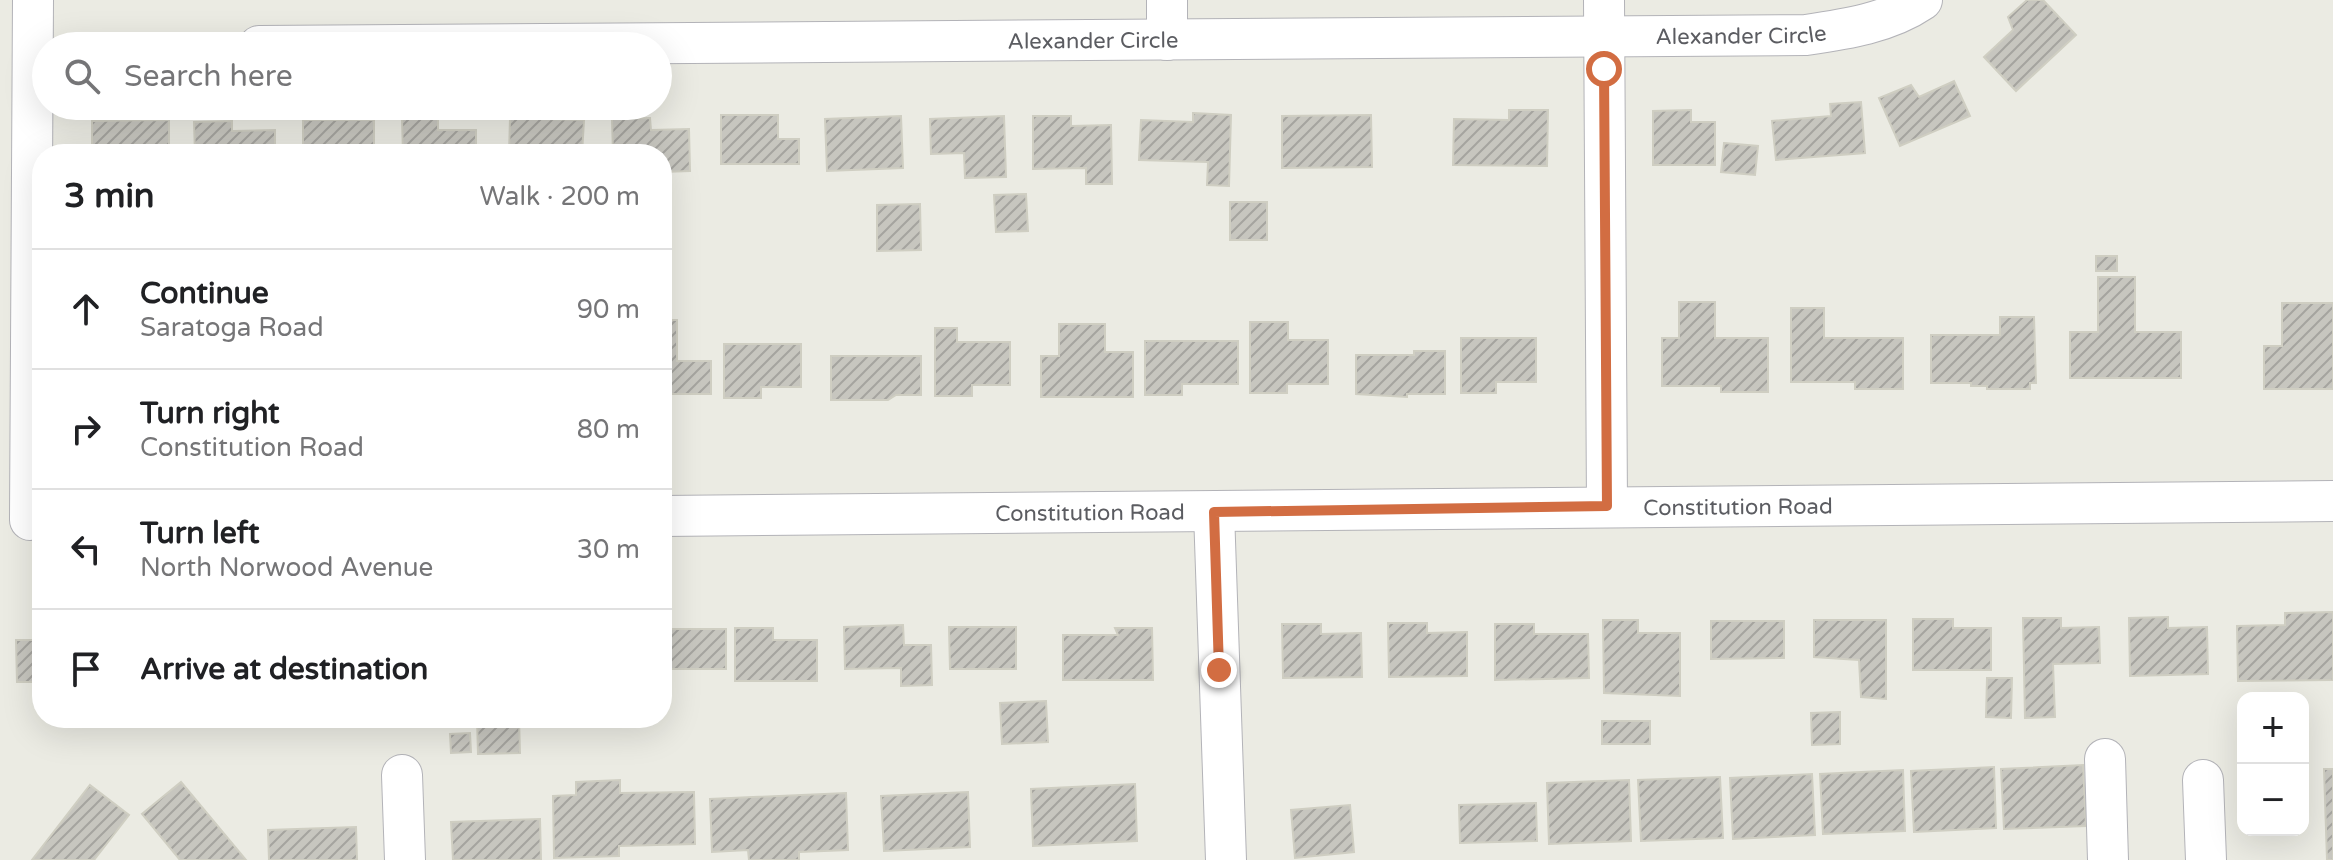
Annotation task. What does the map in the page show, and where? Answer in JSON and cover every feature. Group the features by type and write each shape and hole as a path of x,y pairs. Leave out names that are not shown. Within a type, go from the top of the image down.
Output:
{"street":[{"path":"24,520 26,47 33,0"},
{"path":"1167,0 1167,40"},
{"name":"Alexander Circle","path":"672,43 1167,40 1604,19 1806,35 1859,27 1907,10 1922,0"},
{"path":"1604,19 1607,506"},
{"name":"Constitution Road","path":"672,516 2333,501"},
{"path":"1214,512 1226,860"},
{"path":"2105,759 2108,860"},
{"path":"402,775 405,860"},
{"path":"2203,780 2206,860"}],"building":[{"path":"2027,0 2043,0 2076,35 2016,91 1984,57 2013,30 2008,17"},
{"path":"1954,81 1970,116 1900,146 1879,98 1911,85 1919,97"},
{"path":"1861,102 1865,153 1776,160 1772,121 1831,116 1830,104"},
{"path":"1509,110 1548,110 1547,166 1453,165 1454,119 1509,120"},
{"path":"1691,110 1691,122 1715,122 1715,165 1653,165 1653,111"},
{"path":"1193,113 1231,115 1229,186 1207,185 1208,162 1139,160 1141,120 1193,122"},
{"path":"721,115 778,115 778,139 799,139 799,164 721,164"},
{"path":"1371,115 1372,167 1282,168 1282,116"},
{"path":"901,116 903,168 827,171 825,119"},
{"path":"1004,116 1006,177 965,178 964,153 931,154 930,119"},
{"path":"1033,116 1071,116 1071,126 1111,125 1112,184 1086,184 1086,168 1033,169"},
{"path":"169,120 169,144 92,144 92,121"},
{"path":"303,120 374,120 374,144 303,144"},
{"path":"402,120 438,120 438,130 476,130 476,144 403,144"},
{"path":"510,120 584,120 583,144 509,144"},
{"path":"612,120 650,120 651,130 689,129 690,171 672,172 672,144 613,144"},
{"path":"232,121 232,131 275,130 275,144 195,144 194,122"},
{"path":"1724,143 1758,146 1755,175 1721,172"},
{"path":"1026,194 1028,231 996,232 994,195"},
{"path":"1230,202 1267,202 1267,240 1230,240"},
{"path":"920,204 921,250 877,251 877,205"},
{"path":"2096,256 2117,256 2117,271 2096,271"},
{"path":"2098,277 2135,277 2135,332 2181,332 2181,378 2070,378 2070,332 2098,332"},
{"path":"1679,302 1715,302 1715,338 1768,338 1768,392 1721,392 1721,386 1662,386 1662,338 1679,338"},
{"path":"2282,303 2333,303 2333,389 2264,389 2264,346 2282,346"},
{"path":"1791,308 1824,308 1824,338 1903,338 1903,389 1855,389 1855,382 1791,382"},
{"path":"2000,317 2034,317 2036,383 2030,383 2030,389 1987,389 1987,386 1971,386 1971,383 1931,383 1931,335 2000,335"},
{"path":"672,320 677,320 677,361 711,361 711,394 672,394"},
{"path":"1250,322 1288,322 1288,340 1328,340 1328,384 1287,384 1287,393 1250,393"},
{"path":"1059,324 1105,324 1105,352 1133,352 1133,397 1041,397 1041,356 1059,356"},
{"path":"935,328 957,328 957,342 1010,342 1010,385 972,385 972,396 935,396"},
{"path":"1461,338 1536,338 1536,382 1496,382 1496,393 1461,393"},
{"path":"1145,341 1238,341 1238,384 1182,384 1182,395 1145,395"},
{"path":"724,344 801,344 801,387 761,387 761,398 724,398"},
{"path":"1414,351 1445,351 1445,394 1407,394 1407,397 1356,394 1356,355 1414,355"},
{"path":"831,356 921,356 921,395 896,395 888,400 831,400"},
{"path":"2333,612 2333,680 2238,681 2237,626 2285,625 2285,613"},
{"path":"2168,617 2168,628 2207,627 2208,674 2130,676 2129,618"},
{"path":"2023,618 2061,618 2061,628 2099,627 2100,663 2053,664 2055,717 2025,718"},
{"path":"1913,619 1953,619 1953,628 1991,628 1991,670 1913,670"},
{"path":"1603,620 1638,620 1638,633 1680,633 1680,696 1604,693"},
{"path":"1814,620 1886,620 1886,699 1861,697 1859,660 1814,657"},
{"path":"1711,621 1784,621 1784,658 1711,659"},
{"path":"1388,623 1427,623 1427,633 1467,632 1467,676 1389,677"},
{"path":"1282,624 1321,624 1321,634 1361,633 1362,677 1283,678"},
{"path":"1495,624 1534,624 1534,634 1588,634 1589,678 1495,680"},
{"path":"903,625 904,645 931,645 932,685 901,686 901,668 845,669 844,627"},
{"path":"949,627 1016,627 1016,669 950,669"},
{"path":"735,628 773,628 773,640 817,640 817,681 735,681"},
{"path":"1115,628 1152,628 1153,680 1063,680 1063,635 1118,635"},
{"path":"672,629 726,629 726,669 672,669"},
{"path":"16,640 32,640 32,682 17,682"},
{"path":"1987,678 2012,678 2011,718 1986,717"},
{"path":"1046,701 1048,742 1002,744 1000,703"},
{"path":"1840,712 1840,744 1812,745 1811,713"},
{"path":"1602,721 1650,721 1650,744 1602,744"},
{"path":"477,728 519,728 520,753 478,754"},
{"path":"470,733 471,752 451,753 450,734"},
{"path":"2083,765 2086,826 2004,829 2001,769"},
{"path":"1994,767 1996,828 1914,832 1911,771"},
{"path":"2324,769 2333,769 2333,860 2327,860"},
{"path":"1903,770 1905,831 1823,834 1820,774"},
{"path":"1812,774 1815,835 1733,839 1730,778"},
{"path":"1720,777 1723,838 1641,841 1638,780"},
{"path":"620,780 620,793 694,792 695,844 619,846 619,856 554,858 553,796 576,795 576,782"},
{"path":"1629,780 1631,841 1549,844 1547,783"},
{"path":"181,782 246,860 180,860 142,814"},
{"path":"1135,784 1137,841 1033,846 1031,789"},
{"path":"90,785 129,815 94,860 32,860"},
{"path":"968,792 970,847 884,851 881,796"},
{"path":"846,793 848,850 799,852 799,860 749,860 748,850 712,852 710,799"},
{"path":"1536,803 1537,841 1460,843 1459,805"},
{"path":"1350,805 1354,852 1295,858 1291,810"},
{"path":"540,819 541,860 453,860 451,822"},
{"path":"356,827 357,860 269,860 268,830"}],"route":[{"path":"1219,670 1214,512 1607,506 1604,69"}]}
